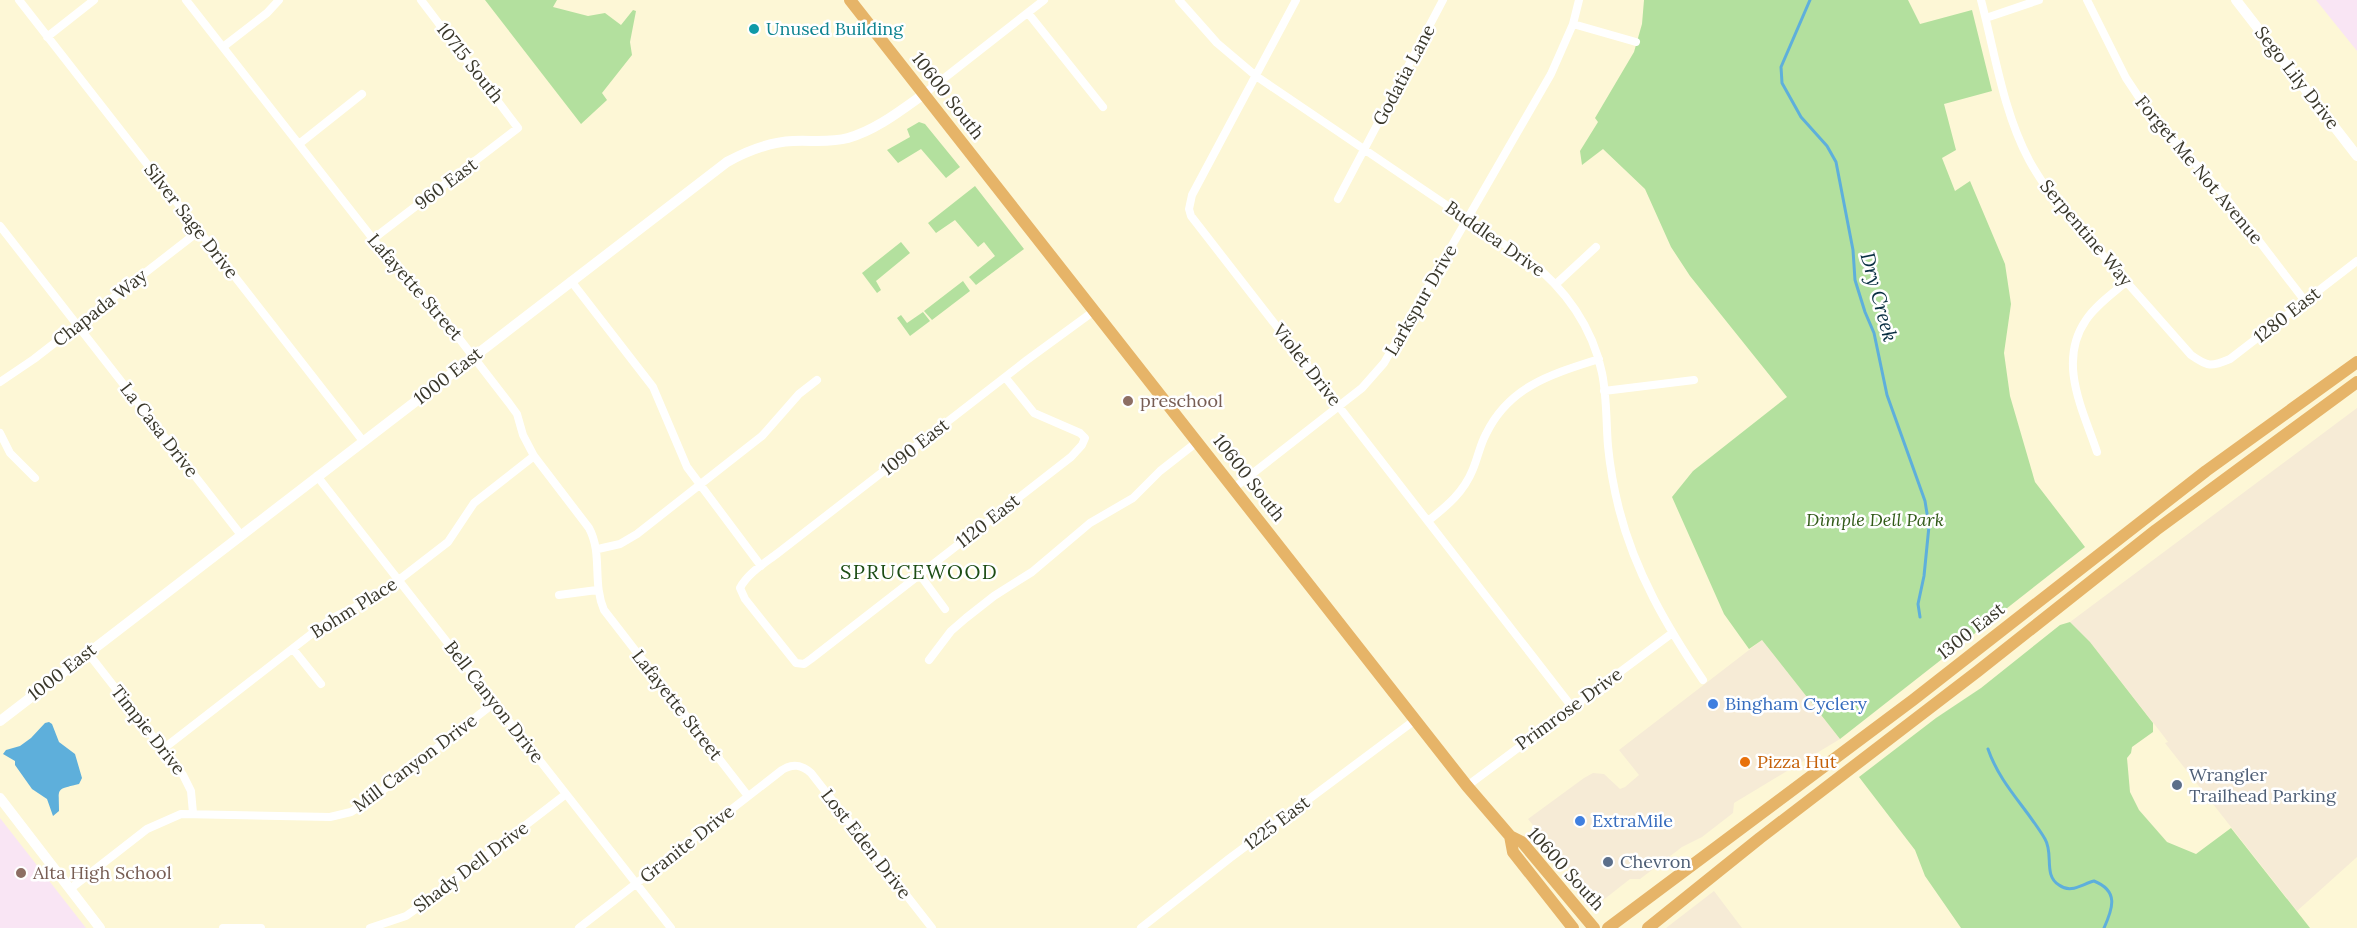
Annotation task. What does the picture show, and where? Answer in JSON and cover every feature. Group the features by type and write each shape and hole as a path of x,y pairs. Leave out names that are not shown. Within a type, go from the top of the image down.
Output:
{"main road":[{"name":"10600 South","path":"850,0 1414,720 1510,836 1522,842 1594,928"},
{"name":"1300 East","path":"1608,928 1913,700 2196,478 2357,362"},
{"path":"2326,404 2328,393 2357,370"},
{"name":"1300 East","path":"1647,928 2092,580 2357,382"},
{"name":"10600 South","path":"1510,836 1513,852 1573,928"}],"street":[{"name":"Silver Sage Drive","path":"19,0 363,441"},
{"path":"47,37 94,0"},
{"name":"Lafayette Street","path":"186,0 373,239 473,356 516,414 523,435 534,456 590,528 597,549 597,590 609,618 748,796"},
{"path":"223,47 267,13 279,0"},
{"name":"10715 South","path":"421,0 518,128"},
{"path":"924,94 1044,0"},
{"name":"Buddlea Drive","path":"1179,0 1217,43 1256,76 1530,261 1556,284 1581,318 1599,359 1608,447 1619,509 1642,575 1671,634 1703,680"},
{"name":"Violet Drive","path":"1296,0 1192,195 1189,209 1196,223 1572,706"},
{"name":"Godatia Lane","path":"1338,199 1443,0"},
{"name":"Larkspur Drive","path":"1234,488 1362,387 1384,363 1551,74 1573,24 1579,0"},
{"name":"Serpentine Way","path":"1981,0 2010,113 2028,160 2057,203 2191,356 2204,365 2214,365"},
{"path":"1986,18 2039,0"},
{"name":"Forget Me Not Avenue","path":"2087,0 2126,78 2150,114 2215,186 2305,301"},
{"name":"Sego Lily Drive","path":"2236,0 2357,156"},
{"path":"1028,13 1103,107"},
{"path":"1573,24 1636,42"},
{"path":"299,144 362,94"},
{"name":"1000 East","path":"0,721 727,162 762,146 790,141 846,138 876,127 924,94"},
{"name":"960 East","path":"373,239 518,128"},
{"name":"La Casa Drive","path":"0,226 241,535"},
{"name":"Chapada Way","path":"0,382 199,231"},
{"path":"1556,284 1596,247"},
{"name":"1280 East","path":"2214,365 2230,359 2357,261"},
{"path":"571,281 652,387 677,448 699,485 761,566"},
{"path":"2097,452 2074,382 2073,350 2086,320 2126,282"},
{"name":"1090 East","path":"800,664 792,660 745,599 740,588 747,578 1005,377 1094,311"},
{"path":"1428,521 1458,496 1473,469 1486,432 1511,400 1531,384 1546,376 1599,359"},
{"name":"1120 East","path":"800,664 811,659 1071,458 1082,445 1085,438 1073,429 1034,413 1005,377"},
{"path":"597,549 628,540 762,436 799,394 817,380"},
{"path":"1604,391 1694,380"},
{"path":"0,434 10,453 35,478"},
{"path":"929,660 947,635 966,618 994,596 1032,572 1090,523 1133,498 1160,471 1197,442"},
{"name":"Bohm Place","path":"163,749 332,618 378,596 448,542 474,503 534,456"},
{"name":"Bell Canyon Drive","path":"317,476 670,928"},
{"path":"920,574 945,609"},
{"path":"559,595 597,590"},
{"name":"Primrose Drive","path":"1467,786 1671,634"},
{"path":"292,648 321,684"},
{"name":"Timpie Drive","path":"88,653 188,783 193,813"},
{"name":"Mill Canyon Drive","path":"70,889 147,829 169,818 193,813 330,817 351,812 369,801 494,703"},
{"name":"1225 East","path":"1141,928 1211,872 1414,720"},
{"name":"Granite Drive","path":"579,928 782,770 796,765"},
{"name":"Lost Eden Drive","path":"796,765 812,773 932,928"},
{"name":"Shady Dell Drive","path":"370,928 406,916 566,794"},
{"path":"0,798 100,928"},
{"path":"223,928 261,928"}],"shaded area":[{"path":"2316,0 2357,0 2357,51"},
{"path":"2357,408 2357,857 2297,911 2165,743 2168,742 2090,642 2070,622"},
{"path":"1762,640 1840,739 1734,803 1733,813 1640,879 1630,879 1602,901 1593,899 1528,819 1593,773 1604,774 1620,789 1625,787 1639,775 1619,750"},
{"name":"Alta High School","path":"0,818 86,928 0,928"},
{"path":"1714,891 1742,928 1666,928"}],"green space":[{"path":"485,0 557,0 553,7 588,16 605,13 621,25 633,10 636,11 630,42 632,55 602,93 607,100 581,124"},
{"name":"Dimple Dell Park","path":"1644,0 1908,0 1920,24 1972,10 1992,91 1944,104 1956,150 1942,158 1955,191 1970,181 2005,264 2011,304 2004,353 2010,396 2035,482 2085,547 1840,739 1762,640 1749,649 1724,614 1672,497 1693,471 1787,397 1690,276 1671,247 1645,189 1603,149 1582,165 1580,151 1598,122 1595,118 1634,52 1642,24"},
{"path":"919,122 925,124 960,167 946,178 921,149 898,163 887,150 910,137 907,129"},
{"path":"975,186 1024,249 976,285 969,277 995,256 984,242 978,247 955,220 936,233 928,223"},
{"path":"901,242 910,253 876,281 881,290 877,293 862,273"},
{"path":"963,281 970,291 932,320 924,311"},
{"path":"923,312 930,321 910,336 897,318 901,315 907,323"},
{"path":"2070,622 2090,642 2153,723 2153,732 2132,747 2127,758 2130,792 2139,810 2167,842 2196,854 2231,828 2310,928 1961,928 1925,876 1915,850 1859,777 1936,718 1981,688 2060,625"}],"water":[{"path":"49,722 59,742 75,754 82,778 79,784 60,791 59,811 53,816 47,799 32,789 15,765 15,761 3,754 6,750 20,746"}],"waterway":[{"name":"Dry Creek","path":"1810,0 1781,67 1782,83 1801,117 1827,146 1836,162 1853,250 1855,280 1874,333 1887,395 1925,501 1929,526 1924,576 1918,604 1920,617"},
{"name":"Dry Creek","path":"1988,749 1999,773 2045,839 2049,851 2051,876 2054,881 2068,889 2094,881 2102,885 2111,895 2110,914 2104,928"}],"place":[{"name":"Unused Building","path":"754,29"},
{"name":"preschool","path":"1128,401"},
{"name":"Bingham Cyclery","path":"1713,704"},
{"name":"Pizza Hut","path":"1745,762"},
{"name":"Wrangler Trailhead Parking","path":"2177,785"},
{"name":"ExtraMile","path":"1580,821"},
{"name":"Chevron","path":"1608,862"},
{"name":"Alta High School","path":"21,873"}],"district":[{"name":"SPRUCEWOOD","path":"919,572"}]}
